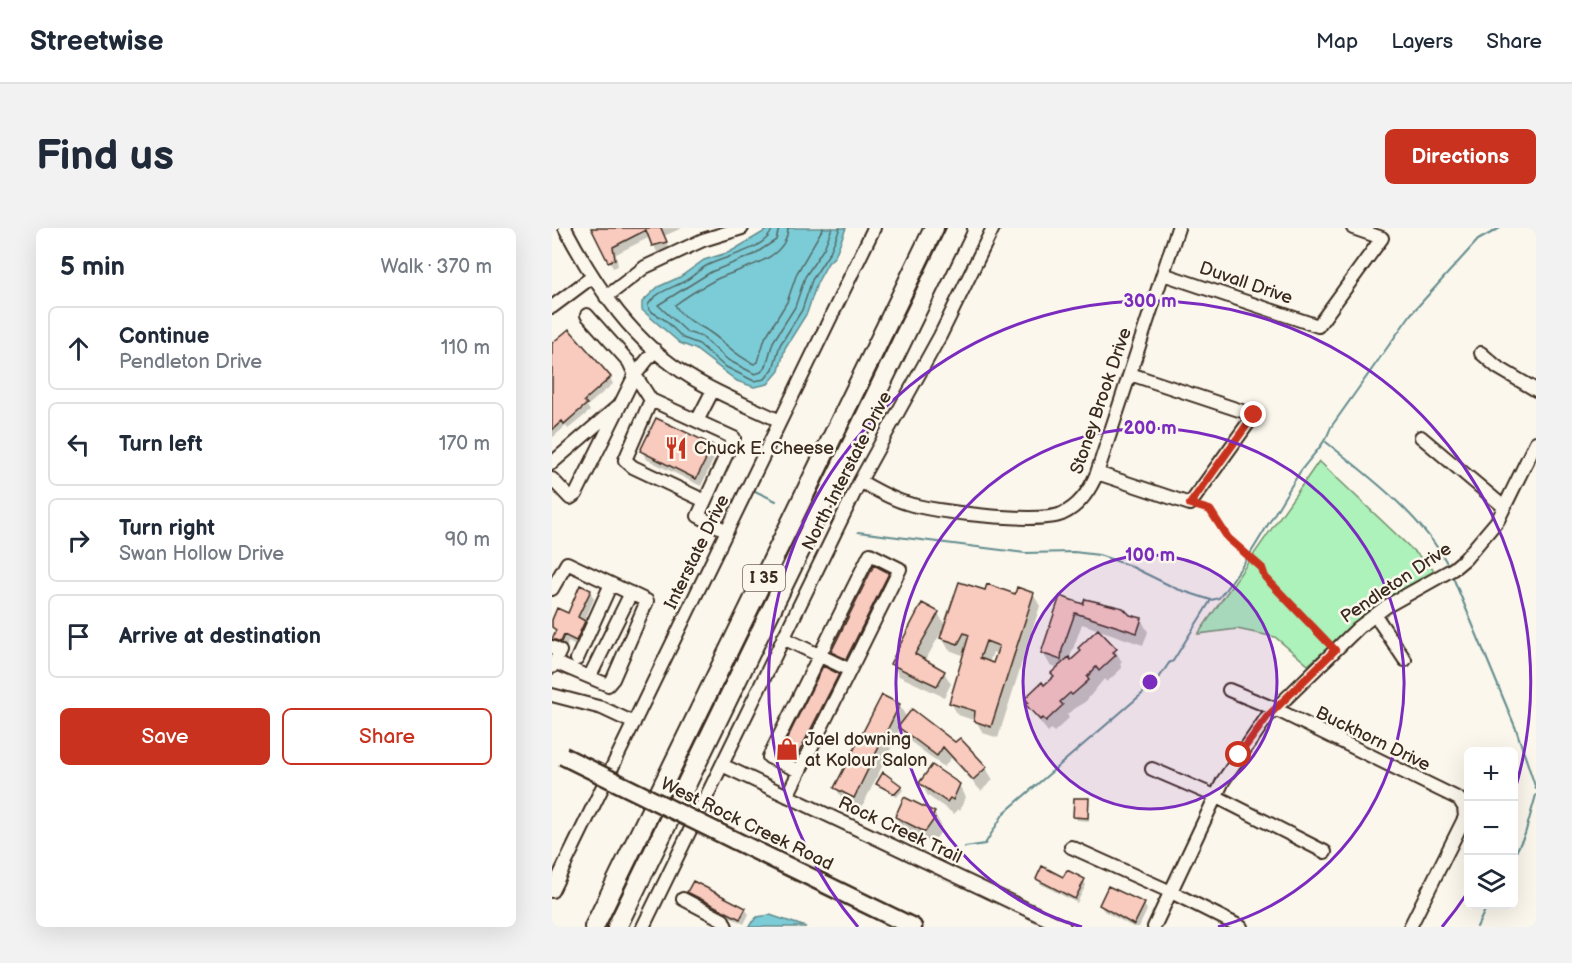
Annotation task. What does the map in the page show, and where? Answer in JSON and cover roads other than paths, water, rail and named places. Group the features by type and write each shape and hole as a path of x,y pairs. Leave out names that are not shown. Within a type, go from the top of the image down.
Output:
{"highway":[{"name":"I 35","path":"594,927 934,228"},
{"name":"I 35","path":"617,927 957,228"}],"main road":[{"name":"West Rock Creek Road","path":"557,754 913,927"}],"street":[{"path":"565,228 592,277 636,333 675,367 713,390 780,421"},
{"path":"606,297 645,267 703,240 742,228"},
{"name":"Interstate Drive","path":"552,891 874,228"},
{"name":"North Interstate Drive","path":"643,927 860,481 940,336 993,228"},
{"name":"Stoney Brook Drive","path":"860,481 917,506 1035,518 1058,515 1074,506 1088,491 1097,473 1178,228"},
{"name":"Duvall Drive","path":"1163,274 1318,326 1382,238 1353,228"},
{"path":"552,307 592,277"},
{"path":"587,315 629,362 651,400 734,438 698,516 727,531"},
{"path":"552,479 570,498 576,494 635,375 655,350"},
{"path":"1481,353 1497,367 1536,390"},
{"path":"1097,473 1190,504 1254,415 1130,374"},
{"path":"698,421 713,390"},
{"path":"651,400 625,460 633,467 705,501"},
{"path":"552,463 621,404"},
{"path":"1420,437 1504,507"},
{"name":"Pendleton Drive","path":"1154,927 1215,796 1239,755 1275,709 1335,650 1375,615 1449,572 1493,529 1534,451"},
{"path":"787,796 900,569 870,554 770,757 799,771"},
{"path":"552,589 567,563 647,601 613,679 608,685 590,676 553,665 560,651 552,647"},
{"path":"577,659 611,584"},
{"path":"590,676 631,593"},
{"path":"1375,615 1405,660"},
{"path":"783,638 850,670"},
{"path":"1229,690 1275,709"},
{"path":"552,695 602,708 634,723"},
{"name":"Buckhorn Drive","path":"1275,709 1456,796 1462,803 1465,817 1410,927"},
{"name":"Rock Creek Trail","path":"722,765 1064,927"},
{"path":"1152,769 1215,796 1325,852"},
{"path":"1071,847 1171,892 1241,927"},
{"path":"683,899 723,920 726,927"}],"water":[{"path":"770,228 846,228 835,256 828,263 817,283 807,313 785,348 779,371 768,384 754,387 737,381 695,349 680,343 642,310 642,302 658,287 680,277 704,260 730,252"},
{"path":"770,915 806,927 748,927 757,917"}],"waterway":[{"path":"858,532 1025,553 1074,552 1099,555 1128,565 1177,589 1211,600 1219,598 1251,552 1300,472 1411,314 1478,240 1500,228"},
{"path":"1326,442 1410,515 1438,549 1449,567"},
{"path":"755,491 776,501"},
{"path":"1452,575 1516,729 1536,789"},
{"path":"965,847 985,844 1004,813 1157,681 1169,663 1173,661 1211,600"},
{"path":"1514,855 1525,834 1536,795"},
{"path":"1477,927 1486,909"}],"place":[{"name":"Chuck E. Cheese","path":"676,448"},
{"name":"Jael downing at Kolour Salon","path":"787,749"}]}
